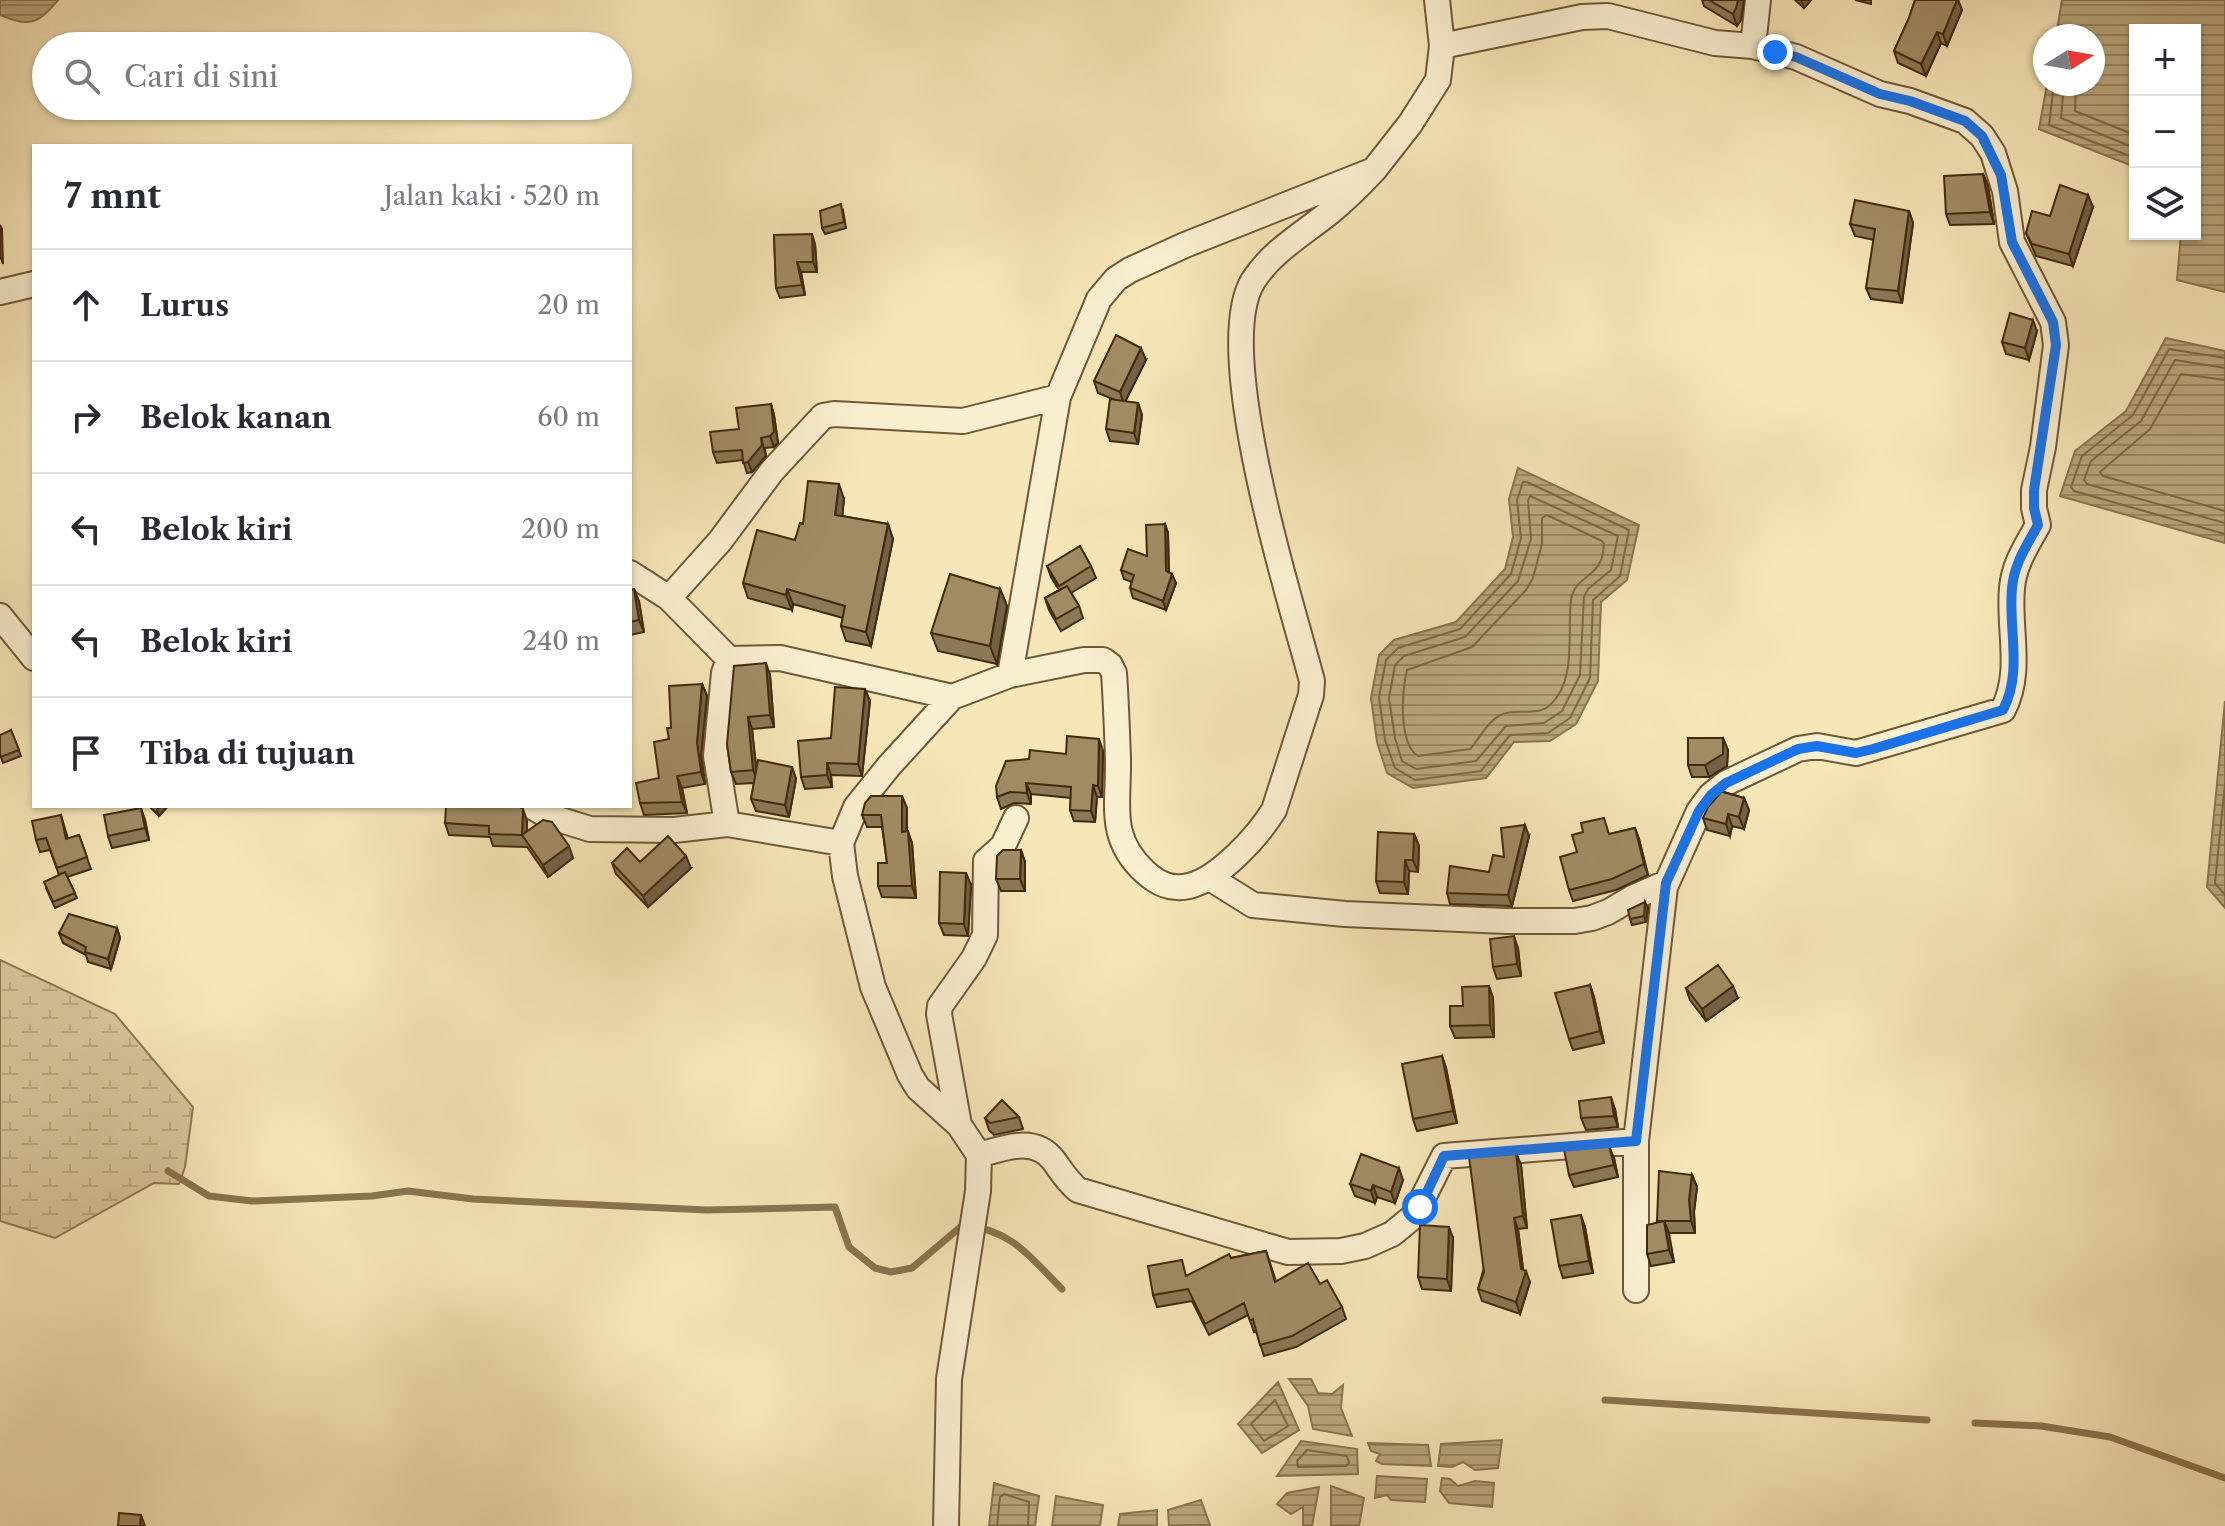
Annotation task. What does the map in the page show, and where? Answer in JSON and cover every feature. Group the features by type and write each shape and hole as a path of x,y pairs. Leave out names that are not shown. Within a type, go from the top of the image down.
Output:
{"street":[{"path":"946,1526 949,1379 978,1191 979,1155 959,1125 918,1088 910,1075 873,987 845,876 841,843 856,807 952,697 1010,675 1095,659 1110,665 1115,689 1118,763 1116,818 1122,843 1153,880 1165,886 1182,887 1210,878 1266,823 1274,810 1311,695 1312,681 1283,582 1256,461 1243,370 1241,325 1246,298 1266,263 1334,209 1374,170 1438,80 1442,46 1437,0"},
{"path":"1753,46 1758,0"},
{"path":"1442,46 1595,15 1715,43 1753,46 1796,57 1880,94 1910,101 1965,121 1988,144 2001,175 2012,242 2053,322 2056,345 2034,490 2038,525 2015,568 2010,697 2003,710 1856,753 1817,746 1798,749 1758,767 1711,795 1699,811 1666,883 1636,1141 1636,1290"},
{"path":"1010,675 1058,397 1099,299 1116,279 1130,270 1374,170"},
{"path":"0,292 32,284"},
{"path":"669,598 720,541 772,471 823,416 963,421 1058,397"},
{"path":"632,574 669,598 729,659 780,658 952,697"},
{"path":"0,616 32,656"},
{"path":"727,824 716,756 724,673 729,659"},
{"path":"534,808 548,816 590,829 674,830 727,824 841,843"},
{"path":"959,1125 940,1006 974,958 985,935 986,861 1003,846 1016,818"},
{"path":"1210,878 1253,905 1345,914 1506,921 1575,921 1592,918 1666,883"},
{"path":"979,1155 1027,1145 1043,1150 1054,1160 1064,1178 1078,1190 1299,1253 1365,1246 1392,1234 1420,1207 1444,1156 1636,1141"}],"green space":[{"path":"0,960 115,1014 193,1107 185,1167 179,1184 154,1183 55,1238 0,1221"}],"water":[{"path":"0,0 58,0 44,15 26,22 0,15"},
{"path":"2062,0 2225,0 2225,292 2177,280 2180,240 2201,240 2201,24 2129,24 2129,165 2039,129 2045,96 2105,96 2105,24 2058,24"},
{"path":"2166,338 2225,351 2225,543 2060,496 2075,451 2126,411"},
{"path":"1518,468 1639,525 1627,580 1601,602 1598,681 1576,724 1550,741 1514,742 1486,778 1413,788 1387,773 1377,742 1371,698 1379,655 1394,640 1456,622 1505,569 1513,537 1509,499"},
{"path":"2225,701 2225,908 2207,887"},
{"path":"1289,1379 1311,1379 1318,1393 1332,1394 1343,1385 1341,1408 1352,1436 1313,1429 1308,1406"},
{"path":"1278,1382 1299,1430 1262,1453 1238,1424"},
{"path":"1502,1440 1498,1468 1475,1470 1463,1462 1452,1467 1438,1466 1441,1444"},
{"path":"1301,1441 1357,1449 1358,1474 1277,1476"},
{"path":"1368,1443 1428,1445 1431,1466 1382,1464 1376,1461 1380,1454 1371,1451"},
{"path":"1377,1476 1427,1479 1425,1502 1391,1500 1387,1495 1375,1498"},
{"path":"1442,1478 1450,1479 1458,1486 1475,1481 1494,1483 1492,1507 1449,1503 1440,1491"},
{"path":"994,1483 1039,1496 1035,1526 989,1526"},
{"path":"1331,1486 1364,1498 1359,1526 1331,1526"},
{"path":"1319,1487 1312,1526 1303,1526 1303,1507 1291,1514 1277,1504 1287,1493"},
{"path":"1056,1496 1103,1505 1100,1526 1052,1526"},
{"path":"1201,1500 1210,1525 1169,1526 1168,1510"},
{"path":"1157,1510 1157,1526 1118,1526 1120,1514"}],"building":[{"path":"1709,0 1738,0 1733,14"},
{"path":"1915,0 1957,0 1943,34 1937,32 1921,64 1894,51"},
{"path":"1983,174 1990,212 1946,214 1944,176"},
{"path":"2060,185 2088,195 2069,254 2032,244 2026,233 2032,211 2050,216"},
{"path":"1855,200 1909,211 1898,291 1866,288 1875,229 1850,224"},
{"path":"841,204 844,222 822,228 820,211"},
{"path":"812,234 813,262 797,262 802,285 776,288 774,235"},
{"path":"2010,313 2033,320 2025,348 2002,342"},
{"path":"1116,335 1141,348 1120,392 1094,381"},
{"path":"1110,399 1138,403 1134,433 1106,429"},
{"path":"771,404 774,432 761,438 762,445 748,462 743,463 742,450 713,452 710,432 739,429 736,408"},
{"path":"808,481 839,484 835,515 888,524 866,632 841,626 845,606 787,589 786,595 743,583 757,530 795,540 800,523 803,524"},
{"path":"1165,524 1166,571 1172,574 1163,601 1130,588 1134,575 1121,570 1128,549 1147,556 1146,525"},
{"path":"1080,546 1091,566 1059,586 1047,566"},
{"path":"950,574 1000,589 990,646 931,633"},
{"path":"1067,586 1079,606 1056,619 1045,598"},
{"path":"632,590 639,620 632,622"},
{"path":"766,663 770,715 748,717 753,770 731,772 727,744 734,666"},
{"path":"702,684 697,743 701,772 677,776 682,802 640,803 636,783 659,778 654,742 669,739 669,686"},
{"path":"835,687 865,689 858,764 827,763 827,775 801,777 798,741 831,738"},
{"path":"11,730 19,750 1,757 0,735"},
{"path":"1067,736 1099,739 1098,786 1093,785 1091,811 1070,810 1071,787 1026,783 1027,793 1010,792 997,797 996,786 1006,761 1029,759 1030,750 1066,754"},
{"path":"1688,738 1723,738 1723,754 1705,765 1688,765"},
{"path":"758,760 792,767 785,805 751,799"},
{"path":"1723,790 1744,798 1739,817 1728,814 1726,824 1703,818 1708,807"},
{"path":"871,796 902,796 902,832 908,831 912,886 878,886 878,863 887,863 881,815 862,815 865,803"},
{"path":"141,808 145,828 108,836 104,815"},
{"path":"446,808 523,809 522,835 489,834 489,826 445,823"},
{"path":"61,815 66,839 79,835 87,857 57,868 46,838 36,840 32,821"},
{"path":"1604,818 1609,834 1635,828 1644,864 1612,879 1569,890 1560,857 1577,852 1572,835 1583,832 1581,823"},
{"path":"543,820 552,822 569,846 543,865 522,835"},
{"path":"1525,825 1508,895 1447,893 1450,866 1489,872 1493,855 1504,857 1501,828"},
{"path":"1378,832 1414,834 1413,860 1405,860 1404,882 1376,881"},
{"path":"668,836 686,856 643,896 612,863 627,848 640,862"},
{"path":"1003,850 1021,850 1020,879 996,879 997,856"},
{"path":"65,872 75,893 53,902 44,882"},
{"path":"940,872 966,873 964,924 939,923"},
{"path":"1645,902 1644,916 1630,919 1628,910"},
{"path":"69,914 117,928 108,959 85,952 86,947 59,933"},
{"path":"1514,936 1517,964 1493,967 1490,939"},
{"path":"1718,965 1733,986 1702,1009 1686,988"},
{"path":"1590,985 1600,1031 1569,1039 1555,993"},
{"path":"1489,986 1490,1025 1450,1026 1450,1006 1463,1006 1462,987"},
{"path":"1442,1056 1453,1111 1413,1119 1402,1064"},
{"path":"1611,1097 1614,1116 1581,1118 1579,1101"},
{"path":"1002,1100 1019,1117 990,1123 985,1118"},
{"path":"1609,1146 1614,1165 1569,1175 1564,1149"},
{"path":"1516,1153 1523,1216 1514,1218 1521,1269 1526,1271 1516,1302 1478,1289 1484,1272 1469,1157"},
{"path":"1361,1154 1399,1168 1391,1192 1373,1185 1371,1191 1350,1184"},
{"path":"1659,1171 1692,1175 1689,1200 1691,1221 1657,1221"},
{"path":"1581,1215 1589,1261 1559,1266 1551,1220"},
{"path":"1664,1221 1669,1250 1647,1254 1647,1225"},
{"path":"1420,1225 1449,1227 1447,1279 1418,1277"},
{"path":"1266,1251 1275,1282 1308,1263 1320,1284 1327,1280 1342,1307 1292,1336 1260,1345 1253,1319 1250,1321 1244,1303 1205,1324 1188,1289 1153,1295 1148,1266 1182,1260 1186,1276 1229,1254 1231,1258"},
{"path":"119,1513 141,1515 140,1526 118,1526"}],"waterway":[{"path":"168,1171 209,1196 252,1201 372,1196 408,1191 473,1199 707,1210 835,1207 849,1247 875,1268 891,1272 912,1268 964,1224 1008,1239 1029,1255 1062,1289"},
{"path":"1605,1400 1927,1420"},
{"path":"1975,1423 2041,1426 2110,1437 2225,1478"}],"route":[{"path":"1420,1207 1444,1156 1636,1141 1666,883 1699,811 1711,795 1726,783 1798,749 1817,746 1856,753 1873,749 2003,710 2010,697 2014,648 2012,589 2015,568 2038,525 2034,490 2043,447 2056,345 2053,322 2012,242 2005,191 1993,153 1982,136 1965,121 1910,101 1880,94 1796,57 1775,52"}]}
